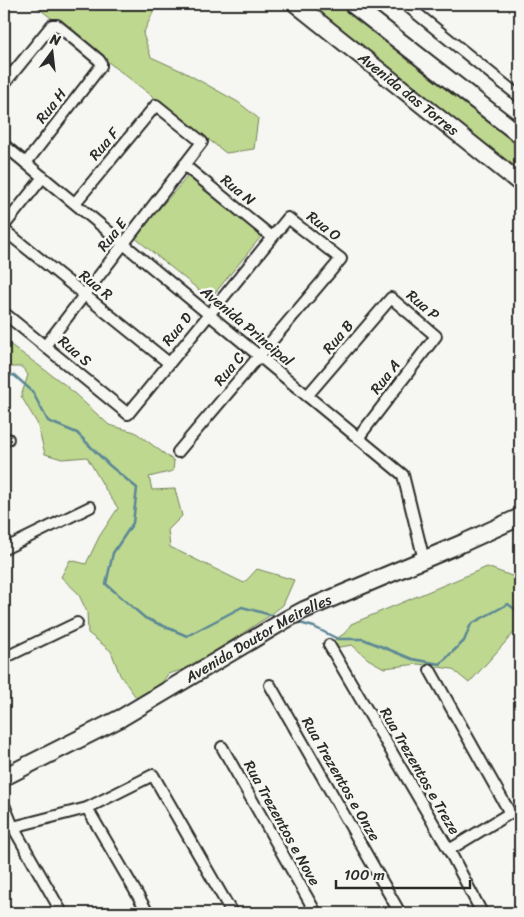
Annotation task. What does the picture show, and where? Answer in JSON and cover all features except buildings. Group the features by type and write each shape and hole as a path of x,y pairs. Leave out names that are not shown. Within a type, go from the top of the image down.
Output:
{"main road":[{"name":"Avenida das Torres","path":"296,4 520,183"},
{"path":"352,4 520,135"},
{"name":"Avenida Doutor Meirelles","path":"4,777 121,718 304,610 502,527 520,517"}],"street":[{"path":"405,4 520,97"},
{"name":"Rua H","path":"4,84 52,25 57,25 100,60 101,63 101,66 26,163"},
{"name":"Rua F","path":"75,203 156,105 202,142"},
{"name":"Rua E","path":"45,346 202,142"},
{"name":"Avenida Principal","path":"4,145 403,475 424,560"},
{"name":"Rua N","path":"184,165 272,237"},
{"path":"4,226 43,177"},
{"name":"Rua D","path":"128,414 288,218"},
{"name":"Rua O","path":"288,218 341,258"},
{"name":"Rua R","path":"4,230 169,364"},
{"name":"Rua C","path":"178,452 341,258"},
{"name":"Rua P","path":"391,298 436,336"},
{"name":"Rua B","path":"307,396 391,298"},
{"name":"Rua S","path":"4,313 128,414"},
{"name":"Rua A","path":"358,438 436,336"},
{"path":"4,549 90,507"},
{"path":"4,658 77,623"},
{"name":"Rua Trezentos e Treze","path":"329,645 449,850 482,913"},
{"path":"430,670 510,813 449,850"},
{"name":"Rua Trezentos e Onze","path":"270,686 400,913"},
{"name":"Rua Trezentos e Nove","path":"222,747 316,913"},
{"path":"13,827 87,808 154,775 232,913"},
{"path":"4,805 13,827 62,913"},
{"path":"87,808 148,913"}],"green space":[{"path":"33,4 157,4 143,34 151,57 184,72 238,102 258,118 254,149 226,153"},
{"path":"309,4 343,4 520,145 520,175"},
{"path":"189,175 264,233 210,299 134,237"},
{"path":"4,340 64,384 109,425 135,432 174,461 173,471 149,477 152,490 175,489 182,516 168,530 170,547 244,583 257,569 294,580 283,605 189,668 168,674 157,690 138,700 120,675 111,651 88,633 87,612 78,593 61,577 70,560 86,564 99,537 118,508 87,457 62,459 45,454 37,423 21,396 28,375 22,367 5,367 4,369"},
{"path":"487,567 520,579 520,628 469,683 452,669 418,664 384,668 368,659 352,645 334,648 332,642 345,633 351,624"}],"waterway":[{"path":"4,376 14,375 32,391 48,421 77,433 109,465 137,488 133,523 113,553 106,584 145,618 187,636 242,607 278,617"},
{"path":"296,622 314,627 338,639 363,639 412,659 440,664 464,641 471,624 508,604 520,613"}]}
